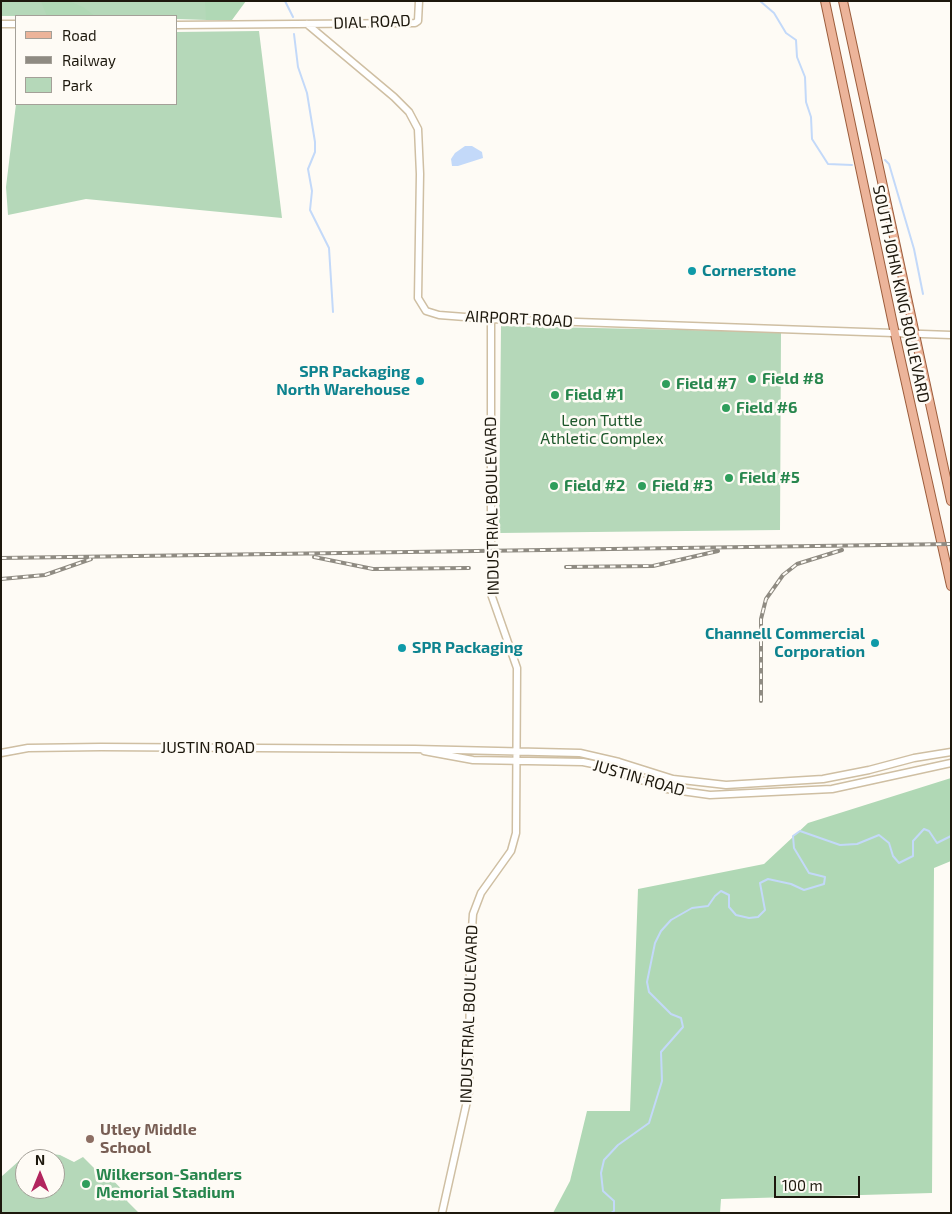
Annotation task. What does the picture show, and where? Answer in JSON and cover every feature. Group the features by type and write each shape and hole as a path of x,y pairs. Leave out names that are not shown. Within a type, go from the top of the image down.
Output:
{"main road":[{"path":"826,4 843,2"},
{"name":"SOUTH JOHN KING BOULEVARD","path":"843,2 951,501"},
{"name":"SOUTH JOHN KING BOULEVARD","path":"826,4 894,334 951,586"}],"street":[{"name":"DIAL ROAD","path":"307,24 415,23 418,21 419,1"},
{"path":"1,24 15,24"},
{"path":"178,25 307,24"},
{"name":"AIRPORT ROAD","path":"307,24 394,97 409,112 418,129 420,174 418,298 424,310 439,315 491,319 951,335"},
{"name":"INDUSTRIAL BOULEVARD","path":"442,1213 469,1092 472,922 481,893 511,851 516,833 517,668 491,594 491,319"},
{"name":"JUSTIN ROAD","path":"1,753 44,747 416,749 580,753 619,762 673,780 726,785 823,779 870,770 914,758 951,752"},
{"name":"JUSTIN ROAD","path":"416,749 437,755 473,760 583,762 668,789 710,795 832,788 951,763"},
{"path":"616,771 619,762"}],"green space":[{"path":"1,1 216,1 207,20 178,19 178,15 1,16"},
{"path":"41,1 69,1 83,7 94,15 47,15"},
{"path":"205,1 246,1 232,20 206,20"},
{"path":"259,31 282,218 86,199 8,215 6,187 16,105 178,105 178,32"},
{"name":"Leon Tuttle Athletic Complex","path":"501,326 781,332 780,530 499,533"},
{"path":"951,778 951,861 934,868 932,1193 721,1199 720,1213 553,1213 570,1181 587,1111 630,1111 638,889 764,864 808,823"},
{"name":"Wilkerson-Sanders Memorial Stadium","path":"83,1157 104,1178 108,1175 129,1197 127,1201 139,1213 1,1213 1,1177 15,1164 15,1199 65,1199 65,1158 74,1162"}],"water":[{"path":"465,146 472,146 482,152 483,158 452,166 451,159 455,153"}],"waterway":[{"path":"285,1 293,17"},
{"path":"760,1 774,13 786,33 796,40 797,57 805,77 806,102 811,117 812,139 828,164 852,165"},
{"path":"294,34 298,67 307,93 315,142 315,152 308,169 312,191 310,210 329,248 333,312"},
{"path":"885,160 889,164 914,249 923,294"},
{"path":"611,1213 614,1211 614,1201 603,1191 601,1173 604,1160 618,1145 649,1123 662,1081 661,1052 683,1027 681,1018 671,1014 649,992 647,982 655,943 661,931 671,920 692,908 708,906 721,891 729,895 729,907 736,915 749,918 758,917 765,910 760,883 768,879 791,884 804,890 824,884 825,877 809,873 794,848 793,836 800,831 840,845 857,844 879,835 889,843 893,856 899,863 913,856 913,841 924,829 929,831 937,843 951,836"}],"railway":[{"path":"1,558 951,544"},
{"path":"761,701 761,619 766,599 783,575 797,564 842,550"},
{"path":"566,567 653,566 718,551"},
{"path":"314,557 373,569 469,568"},
{"path":"1,579 45,575 91,559"}],"place":[{"name":"Cornerstone","path":"692,271"},
{"name":"Field #8","path":"752,379"},
{"name":"SPR Packaging North Warehouse","path":"420,381"},
{"name":"Field #7","path":"666,384"},
{"name":"Field #1","path":"555,395"},
{"name":"Field #6","path":"726,408"},
{"name":"Field #5","path":"729,478"},
{"name":"Field #2","path":"554,486"},
{"name":"Field #3","path":"642,486"},
{"name":"Channell Commercial Corporation","path":"875,643"},
{"name":"SPR Packaging","path":"402,648"},
{"name":"Utley Middle School","path":"90,1139"},
{"name":"Wilkerson-Sanders Memorial Stadium","path":"86,1184"}]}
